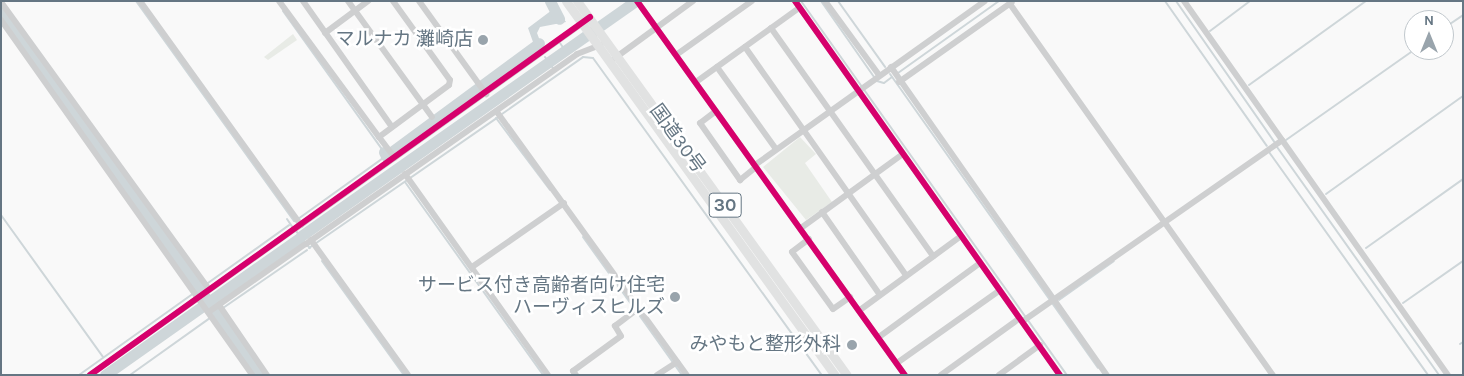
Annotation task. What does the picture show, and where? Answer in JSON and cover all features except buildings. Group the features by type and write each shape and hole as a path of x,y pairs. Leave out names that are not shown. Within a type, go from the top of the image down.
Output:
{"highway":[{"name":"国道30号","path":"566,1 597,44 614,58 847,375"},
{"name":"国道30号","path":"577,1 605,38 614,58 834,375"}],"street":[{"path":"140,1 297,225"},
{"path":"279,1 392,154"},
{"path":"302,1 392,127"},
{"path":"348,1 432,117"},
{"path":"325,33 368,1"},
{"path":"379,137 450,85 450,80 393,1"},
{"path":"419,1 482,90"},
{"path":"637,1 905,375"},
{"path":"614,58 693,1"},
{"path":"676,55 752,1"},
{"path":"795,1 861,88 903,154 980,263 1024,319 1058,374"},
{"path":"826,1 876,77"},
{"path":"895,75 984,1"},
{"path":"1184,1 1278,142 1448,375"},
{"path":"1,2 203,291"},
{"path":"716,111 700,123 740,180 776,149 830,112 876,77 895,75 1012,2 1163,223 1273,375"},
{"path":"696,82 799,8"},
{"path":"90,375 482,90 591,19"},
{"path":"1,20 266,375"},
{"path":"771,28 933,256"},
{"path":"216,308 499,114 554,70 605,38"},
{"path":"745,48 906,275"},
{"path":"717,67 776,149"},
{"path":"895,75 1052,301 1107,375"},
{"path":"499,114 675,363 686,374"},
{"path":"941,375 1052,301 1278,142"},
{"path":"801,228 903,154"},
{"path":"407,178 548,375"},
{"path":"472,267 562,204"},
{"path":"822,212 880,295"},
{"path":"860,310 961,236"},
{"path":"809,239 792,252 833,309 850,297"},
{"path":"310,244 408,375"},
{"path":"878,337 980,263"},
{"path":"897,363 1000,290"},
{"path":"216,308 252,375"},
{"path":"576,375 573,371 621,336 615,326 637,310"},
{"path":"999,375 1040,345"},
{"path":"658,375 675,363"}],"shaded area":[{"path":"556,7 566,22 540,27 537,33 542,46 531,55 533,42 528,28"},
{"path":"293,34 297,40 268,60 264,57"},
{"path":"800,137 816,154 805,163 832,202 806,220 763,167"}],"waterway":[{"path":"136,1 294,221"},
{"path":"550,1 559,19"},
{"path":"301,236 635,1"},
{"path":"801,1 1067,375"},
{"path":"821,1 874,77"},
{"path":"838,1 885,67"},
{"path":"898,73 999,1"},
{"path":"1165,1 1267,146"},
{"path":"1176,1 1275,143"},
{"path":"1210,31 1250,1"},
{"path":"1249,85 1366,1"},
{"path":"1,10 260,375"},
{"path":"283,11 384,152"},
{"path":"1454,21 1463,15"},
{"path":"384,152 386,156 539,43"},
{"path":"560,43 564,49"},
{"path":"545,57 553,68"},
{"path":"502,114 583,57 593,58 822,375"},
{"path":"1286,140 1404,57"},
{"path":"890,74 1098,368"},
{"path":"877,81 884,83 892,77"},
{"path":"1326,194 1463,96"},
{"path":"309,248 498,117"},
{"path":"496,118 550,190"},
{"path":"1277,147 1439,375"},
{"path":"1269,152 1428,375"},
{"path":"298,219 386,156"},
{"path":"1366,248 1463,179"},
{"path":"405,182 543,375"},
{"path":"1,215 103,357"},
{"path":"287,219 293,228"},
{"path":"79,375 289,225"},
{"path":"296,231 310,248"},
{"path":"583,237 634,308"},
{"path":"105,375 299,238"},
{"path":"223,308 307,250"},
{"path":"322,261 404,375"},
{"path":"1059,300 1114,261"},
{"path":"1403,303 1463,261"},
{"path":"637,312 682,375"},
{"path":"130,375 210,318"}],"cycle path":[{"path":"637,1 905,375"},
{"path":"795,1 1060,375"},
{"path":"90,375 590,17"}],"place":[{"name":"マルナカ 灘崎店","path":"483,40"},
{"name":"サービス付き高齢者向け住宅 ハーヴィスヒルズ","path":"675,297"},
{"name":"みやもと整形外科","path":"852,345"}]}
